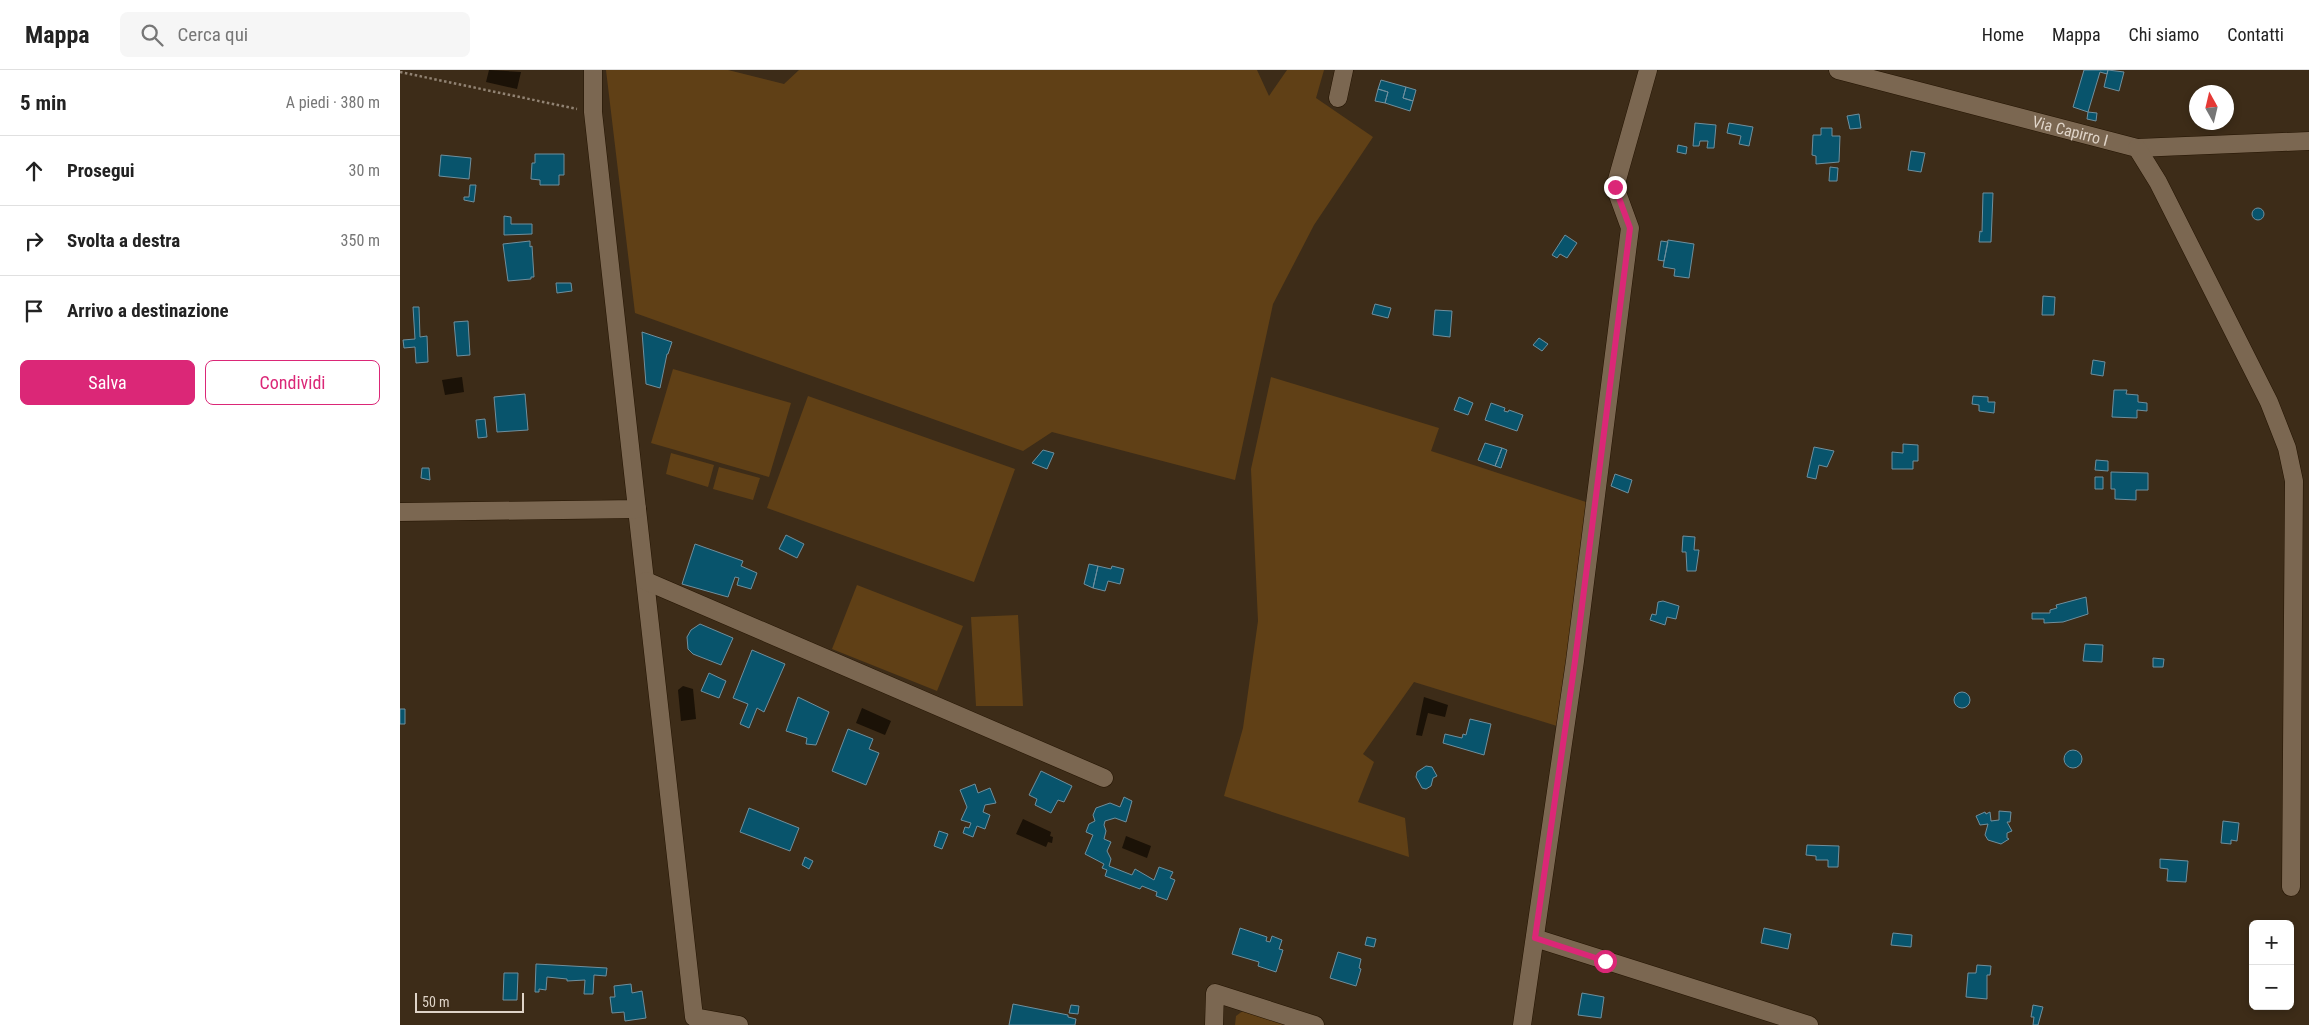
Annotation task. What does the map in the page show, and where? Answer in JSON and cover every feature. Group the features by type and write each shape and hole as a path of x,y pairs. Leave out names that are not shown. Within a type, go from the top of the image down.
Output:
{"street":[{"path":"593,70 593,112 694,1017 739,1025"},
{"path":"1338,98 1344,70"},
{"path":"1522,1025 1575,661 1630,228 1615,187 1648,70"},
{"name":"Via Capirro I","path":"1838,70 2136,148 2309,141"},
{"path":"2136,148 2158,182 2269,402 2287,448 2294,481 2291,887"},
{"path":"400,512 637,509"},
{"path":"646,581 1104,778"},
{"path":"1535,938 1809,1025"},
{"path":"1214,1025 1215,993 1315,1025"}],"path":[{"path":"400,72 593,112"}],"shaded area":[{"path":"489,70 521,72 517,89 486,82"},
{"path":"606,70 728,70 784,84 799,70 1257,70 1269,96 1287,70 1324,70 1316,98 1373,137 1314,225 1273,304 1235,480 1052,432 1023,451 635,313"},
{"path":"673,369 791,403 769,477 651,443"},
{"path":"462,377 464,392 445,395 442,380"},
{"path":"1271,377 1439,428 1431,451 1589,503 1557,726 1414,682 1363,754 1374,762 1358,802 1405,818 1409,857 1224,796 1243,728 1258,621 1251,469"},
{"path":"808,396 1015,469 974,582 767,508"},
{"path":"671,453 714,465 708,487 666,474"},
{"path":"719,467 760,478 753,500 713,489"},
{"path":"857,585 963,626 937,691 832,649"},
{"path":"1018,615 1023,706 976,706 971,617"},
{"path":"683,686 693,689 696,719 681,721 678,690"},
{"path":"1424,697 1448,705 1445,717 1428,713 1422,736 1416,735"},
{"path":"862,708 891,721 885,735 856,723"},
{"path":"1023,819 1051,832 1050,836 1053,837 1052,843 1048,842 1046,847 1016,834"},
{"path":"1126,836 1151,846 1147,858 1122,848"},
{"path":"1244,1010 1285,1025 1235,1025 1236,1016"}],"building":[{"path":"2084,70 2108,70 2107,74 2100,72 2088,112 2073,107"},
{"path":"2108,70 2124,72 2119,91 2104,87"},
{"path":"1381,80 1406,87 1403,98 1413,101 1410,111 1385,103 1388,92 1378,89"},
{"path":"1406,87 1416,90 1413,101 1403,98"},
{"path":"1378,89 1388,92 1385,103 1375,101"},
{"path":"2088,112 2097,113 2096,121 2087,119"},
{"path":"1859,114 1861,128 1850,129 1847,116"},
{"path":"1695,123 1716,125 1714,148 1707,148 1708,141 1700,141 1699,146 1693,146"},
{"path":"1729,123 1753,127 1749,146 1739,144 1741,136 1727,133"},
{"path":"1821,128 1832,128 1832,136 1840,136 1839,162 1816,164 1816,156 1812,155 1813,135 1821,135"},
{"path":"1678,145 1687,147 1686,154 1677,152"},
{"path":"1911,151 1925,153 1921,172 1908,170"},
{"path":"535,154 564,154 564,175 559,175 559,185 540,185 540,180 531,179 532,163 535,163"},
{"path":"441,155 471,158 469,179 439,176"},
{"path":"1830,167 1838,168 1837,181 1829,181"},
{"path":"470,185 476,185 474,202 464,200 464,197 469,197"},
{"path":"1983,193 1993,193 1991,242 1979,242 1980,231 1982,232"},
{"path":"2256,208 2260,208 2264,214 2260,220 2256,220 2252,216 2252,212"},
{"path":"504,216 511,217 511,224 532,224 532,234 504,235"},
{"path":"1565,235 1577,243 1567,258 1560,254 1557,258 1552,255"},
{"path":"1668,240 1694,244 1689,278 1674,276 1675,269 1663,267"},
{"path":"530,241 534,277 531,277 531,279 508,281 503,244"},
{"path":"1661,241 1668,242 1664,261 1658,260"},
{"path":"556,283 571,283 572,291 557,293"},
{"path":"2043,296 2055,297 2054,315 2042,315"},
{"path":"1375,304 1391,308 1388,318 1372,314"},
{"path":"413,307 419,307 420,337 427,336 428,362 416,363 415,347 404,348 403,340 415,339"},
{"path":"1435,310 1452,311 1450,337 1433,335"},
{"path":"468,321 470,355 457,356 454,322"},
{"path":"642,332 672,342 667,354 660,388 646,384"},
{"path":"1539,338 1548,344 1542,351 1533,345"},
{"path":"2093,360 2105,362 2103,376 2091,374"},
{"path":"2114,390 2127,390 2126,394 2138,395 2138,402 2147,403 2147,411 2137,410 2137,418 2112,417"},
{"path":"525,394 528,430 497,432 494,397"},
{"path":"1973,396 1988,397 1988,402 1995,402 1994,413 1979,411 1979,405 1972,404"},
{"path":"1459,397 1473,403 1468,415 1454,410"},
{"path":"1491,403 1505,408 1504,411 1508,412 1509,410 1523,415 1517,431 1485,420"},
{"path":"485,419 487,437 478,438 476,420"},
{"path":"1485,443 1502,448 1495,466 1478,460"},
{"path":"1903,444 1918,445 1918,461 1913,461 1913,469 1892,469 1892,452 1903,453"},
{"path":"1814,447 1834,451 1827,467 1819,465 1816,479 1807,477"},
{"path":"1502,448 1507,450 1501,468 1495,466"},
{"path":"1043,450 1054,453 1047,469 1032,463"},
{"path":"2096,460 2108,461 2108,471 2095,470"},
{"path":"422,468 429,468 430,480 421,478"},
{"path":"2111,472 2148,473 2148,490 2136,490 2136,500 2115,499 2115,489 2111,489"},
{"path":"1615,474 1632,480 1628,493 1611,486"},
{"path":"2095,477 2103,477 2103,489 2095,489"},
{"path":"786,535 804,544 797,558 779,549"},
{"path":"1683,536 1695,537 1694,550 1699,550 1696,571 1687,571 1686,552 1682,552"},
{"path":"695,544 743,561 741,566 757,573 751,589 737,585 739,578 735,577 728,597 682,584"},
{"path":"1089,564 1098,566 1093,588 1084,584"},
{"path":"1098,566 1111,569 1112,566 1124,569 1120,584 1108,581 1105,591 1093,588"},
{"path":"2086,597 2088,614 2063,622 2044,623 2044,619 2032,619 2032,613 2050,613 2050,610 2057,608 2056,605"},
{"path":"1663,601 1679,606 1676,619 1667,617 1665,625 1650,620 1652,614 1656,615 1658,602"},
{"path":"700,624 733,638 721,665 693,654 688,649 687,637 691,630"},
{"path":"2085,644 2103,645 2102,662 2083,661"},
{"path":"752,650 785,664 764,712 757,708 749,728 740,724 748,704 733,698"},
{"path":"2153,658 2164,659 2163,667 2153,667"},
{"path":"709,673 726,681 719,698 701,691"},
{"path":"1962,692 1970,700 1962,708 1954,700"},
{"path":"798,697 829,712 816,745 806,744 807,738 786,731"},
{"path":"400,709 405,709 405,724 400,724"},
{"path":"1470,719 1491,724 1484,755 1443,743 1445,734 1462,738 1463,734 1466,735"},
{"path":"848,729 873,739 869,749 879,753 866,785 832,771"},
{"path":"2073,750 2079,753 2082,759 2079,765 2073,768 2067,765 2064,759 2067,753"},
{"path":"1426,766 1432,767 1437,776 1433,778 1431,786 1426,789 1422,788 1416,777 1417,772"},
{"path":"1041,771 1072,786 1064,802 1058,800 1051,813 1035,805 1037,799 1029,795"},
{"path":"975,784 978,793 990,788 996,803 985,805 983,812 990,815 985,829 977,826 973,837 963,833 965,827 969,828 971,823 961,820 967,807 960,790"},
{"path":"1124,797 1132,801 1126,822 1115,818 1105,821 1104,825 1106,831 1104,839 1111,842 1107,851 1111,859 1109,866 1132,875 1135,869 1154,880 1159,867 1173,872 1170,878 1175,880 1167,900 1156,896 1157,892 1142,886 1140,889 1105,876 1107,870 1102,868 1104,864 1085,854 1093,835 1086,832 1089,824 1095,821 1093,815 1096,808 1110,803 1120,807"},
{"path":"749,808 799,828 790,851 740,832"},
{"path":"1999,811 2011,812 2010,822 2007,822 2012,831 2007,833 2007,838 2009,839 2001,844 1988,840 1985,835 1988,824 1980,825 1976,816 1990,812 1991,821 1999,820"},
{"path":"2223,821 2239,823 2237,841 2231,840 2231,844 2221,843"},
{"path":"939,831 948,834 942,849 934,846"},
{"path":"1807,845 1839,846 1838,867 1828,867 1828,860 1816,860 1816,856 1806,855"},
{"path":"805,857 813,861 809,869 802,865"},
{"path":"2160,859 2188,861 2186,882 2167,881 2168,869 2160,868"},
{"path":"1240,928 1267,937 1266,941 1270,942 1272,936 1282,940 1279,949 1283,950 1276,972 1258,966 1259,962 1232,954"},
{"path":"1764,928 1791,934 1788,949 1761,943"},
{"path":"1893,933 1912,935 1911,947 1891,945"},
{"path":"1367,937 1376,939 1374,947 1365,945"},
{"path":"1338,952 1361,959 1359,968 1361,969 1356,986 1330,978"},
{"path":"536,964 607,968 606,976 594,975 593,994 584,994 585,980 567,981 567,979 547,977 546,990 539,989 539,992 535,992"},
{"path":"1977,965 1991,966 1990,975 1987,975 1987,999 1966,997 1968,973 1976,973"},
{"path":"504,973 518,973 517,1000 503,1000"},
{"path":"631,984 632,993 642,991 646,1018 625,1021 624,1012 612,1013 610,997 615,997 614,986"},
{"path":"1582,993 1604,997 1601,1018 1578,1015"},
{"path":"1013,1004 1068,1015 1068,1017 1076,1019 1075,1025 1009,1025"},
{"path":"1071,1005 1079,1006 1078,1014 1069,1013"},
{"path":"2033,1005 2043,1007 2038,1025 2033,1025 2034,1017 2031,1017"}],"route":[{"path":"1605,961 1535,938 1575,661 1630,228 1615,187"}]}
